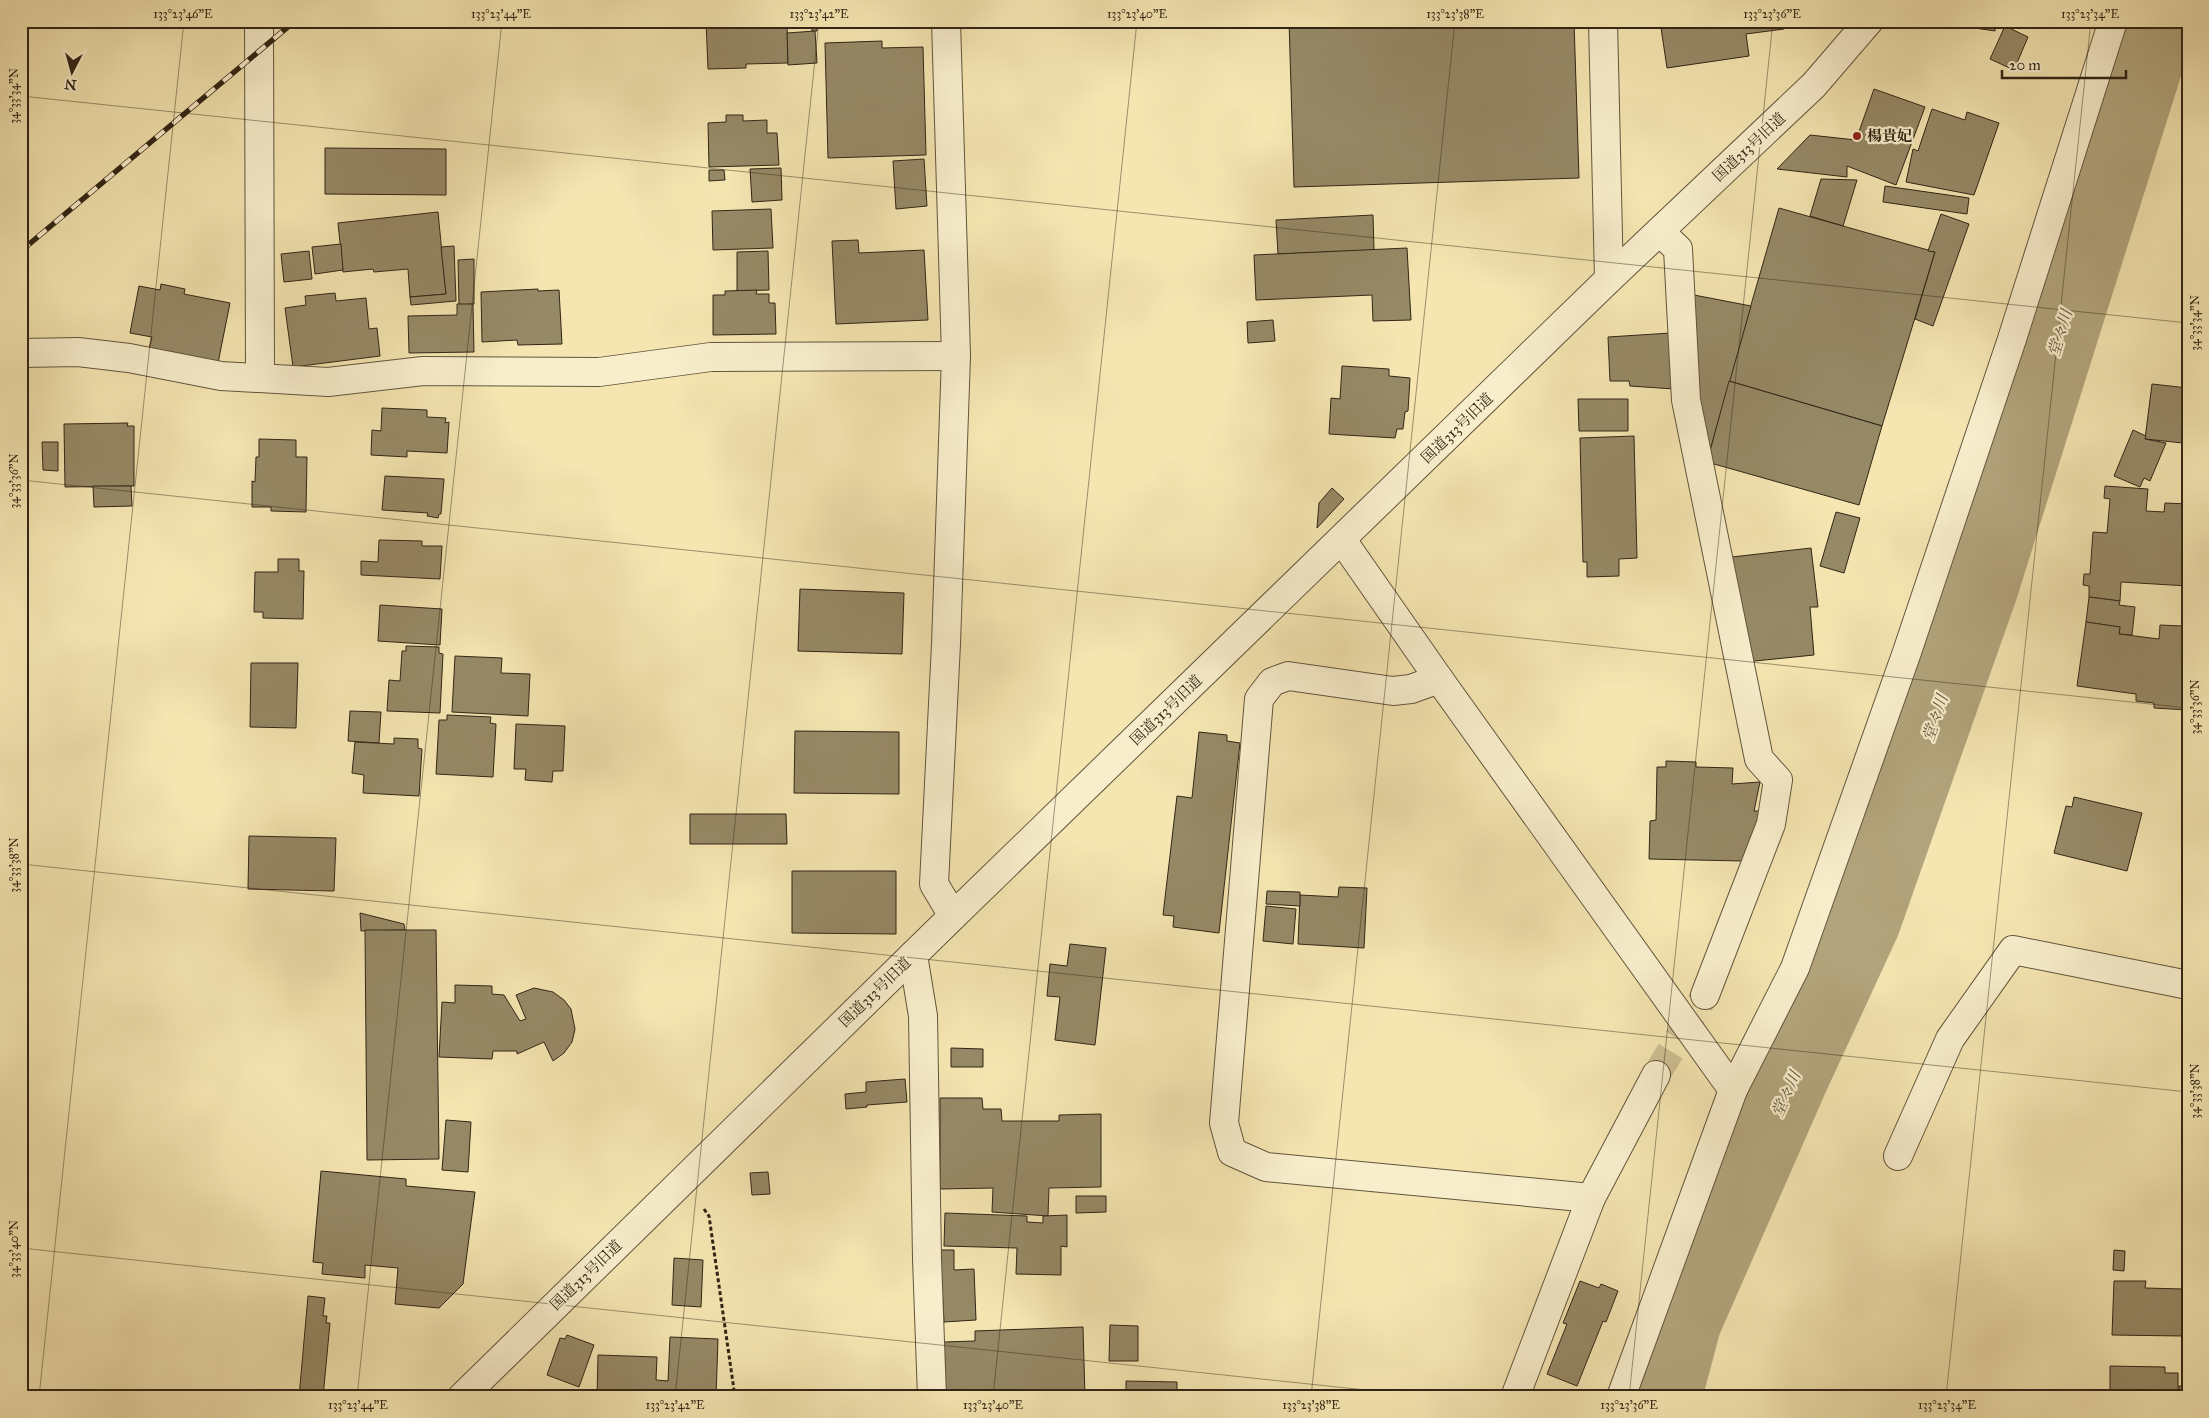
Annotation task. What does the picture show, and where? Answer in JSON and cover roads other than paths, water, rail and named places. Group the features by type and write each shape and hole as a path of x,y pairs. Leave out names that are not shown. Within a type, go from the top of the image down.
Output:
{"street":[{"path":"259,21 260,378"},
{"path":"946,21 956,356 946,644 934,884 952,916"},
{"path":"1602,21 1610,279"},
{"name":"国道313号旧道","path":"462,1397 952,916 1610,279 1814,85 1869,21"},
{"path":"1621,1397 1732,1090 1798,959 1907,652 2012,338 2113,21"},
{"path":"1660,232 1678,250 1686,400 1759,759 1778,780 1771,824 1705,995"},
{"path":"21,353 78,352 129,358 221,376 328,382 423,371 599,372 711,357 956,356"},
{"path":"1342,540 1732,1090"},
{"path":"1439,679 1411,689 1393,690 1288,676 1272,682 1259,698 1224,1123 1232,1152 1266,1167 1591,1198"},
{"path":"1898,1156 1950,1039 2013,950 2188,985"},
{"path":"913,955 923,1016 927,1250 932,1397"},
{"path":"1515,1397 1591,1198 1656,1075"}],"waterway":[{"name":"堂々川","path":"1664,1397 1684,1322 1791,1078 1863,922 1981,587 2159,21"}],"tunnel":[{"path":"1656,1075 1705,995"}],"railway":[{"path":"21,251 295,21"}],"place":[{"name":"楊貴妃","path":"1857,136"}]}
